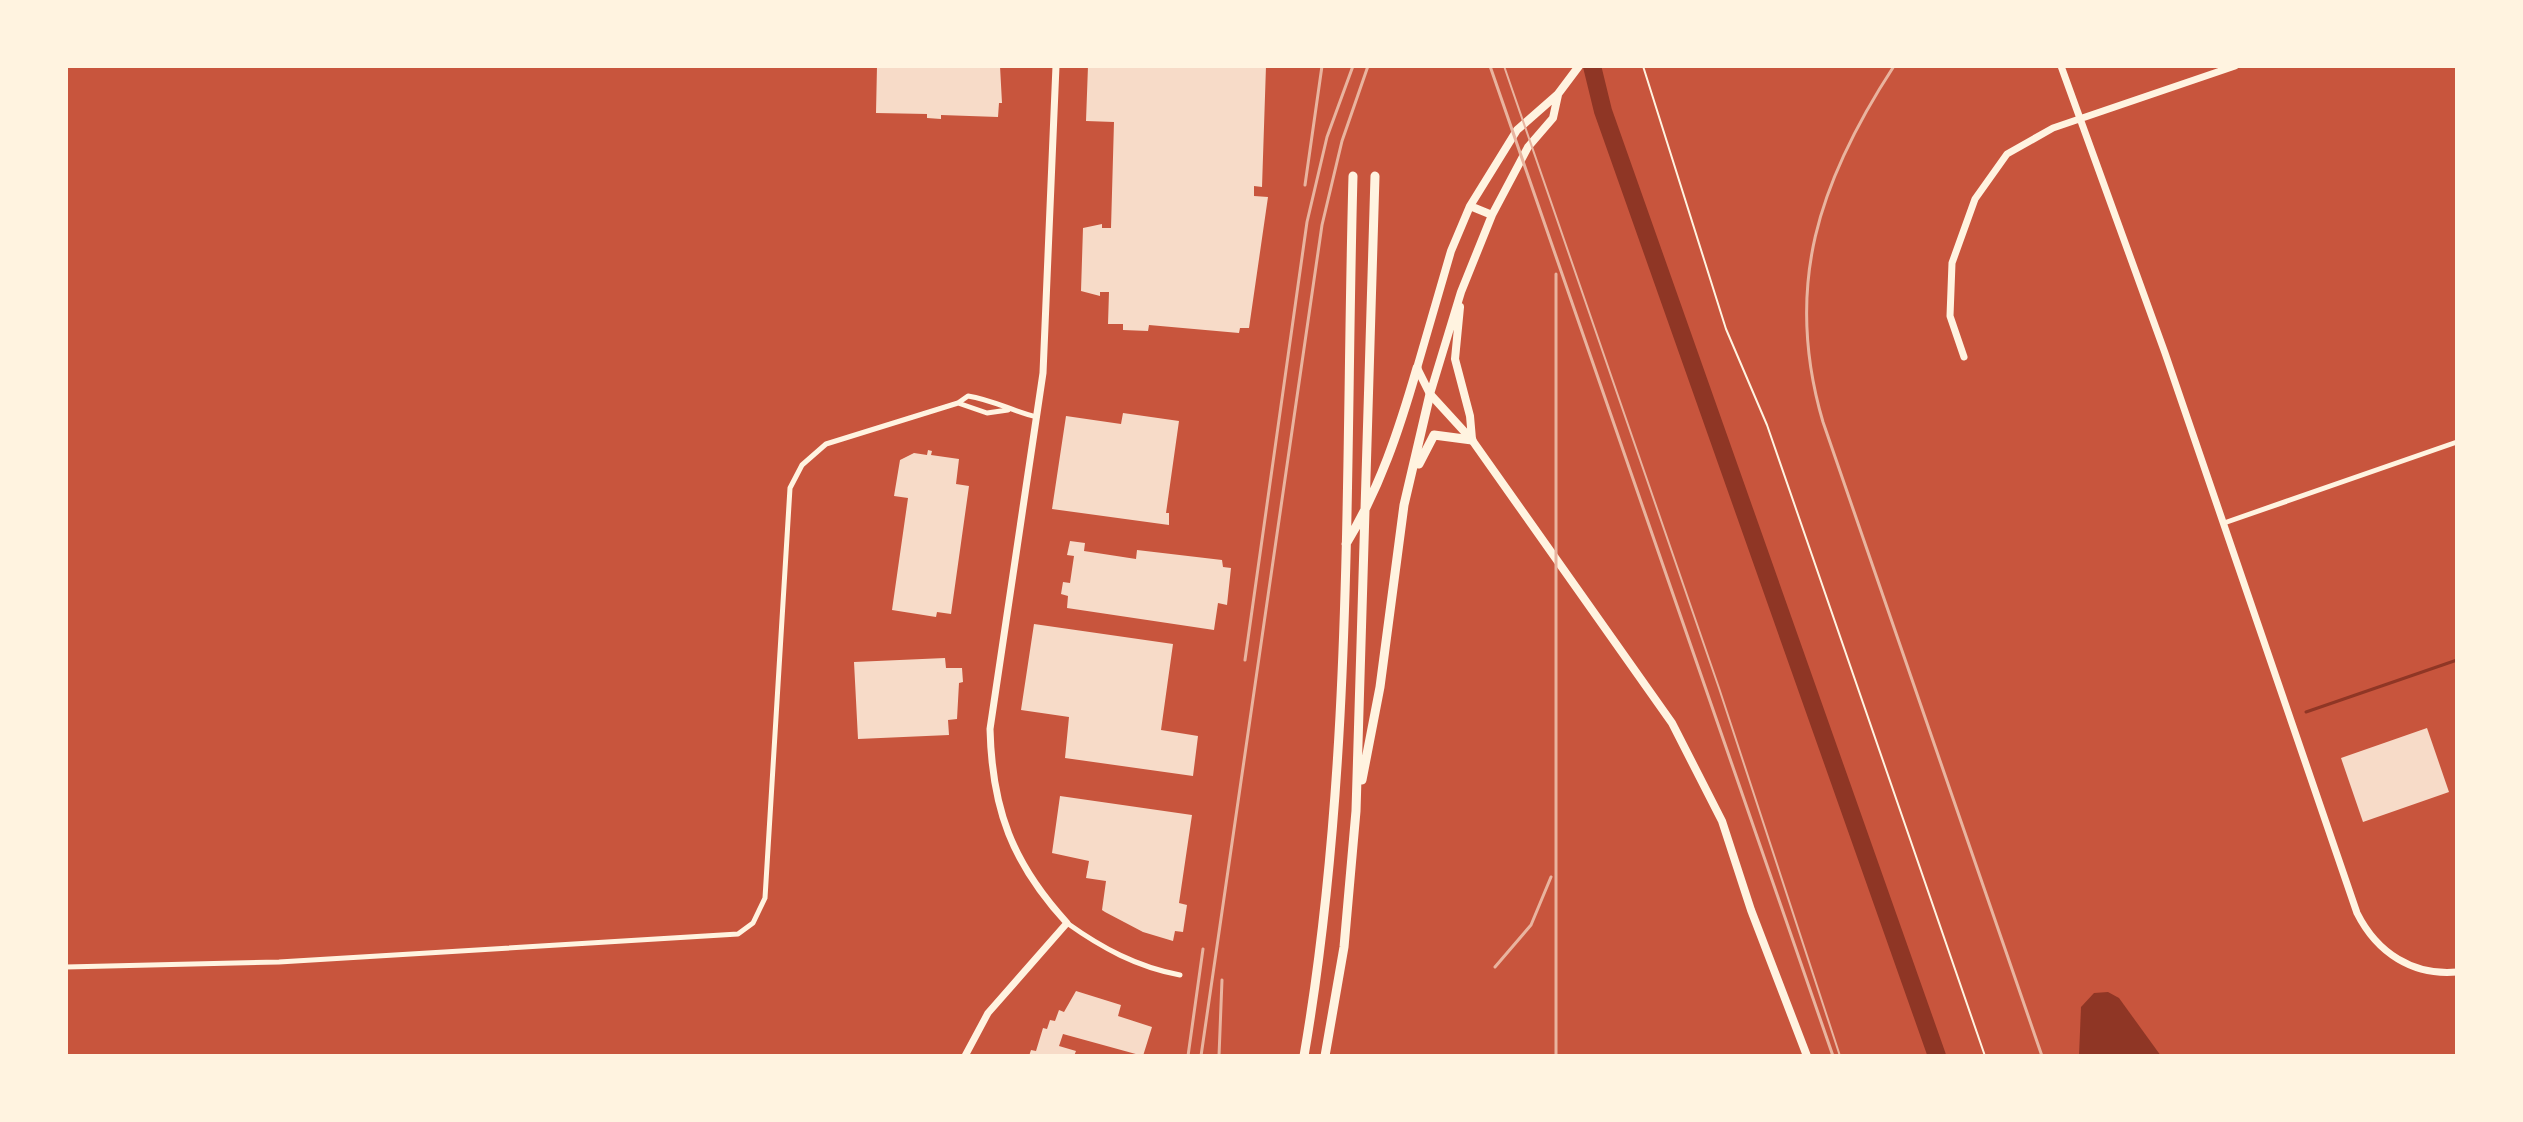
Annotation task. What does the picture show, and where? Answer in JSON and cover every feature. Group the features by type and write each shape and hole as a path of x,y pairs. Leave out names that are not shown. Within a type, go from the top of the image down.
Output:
{"main road":[{"path":"1344,547 1367,509 1393,451 1451,251 1470,206 1517,130 1558,94 1579,66"},
{"path":"1356,811 1380,687 1404,505 1430,394 1461,292 1492,215 1528,147 1553,118 1558,94"},
{"path":"1304,1056 1335,807 1353,176"},
{"path":"1325,1056 1344,947 1356,811 1375,176"},
{"path":"1470,206 1492,215"},
{"path":"1461,292 1455,359 1470,416 1472,440"},
{"path":"1417,368 1430,394 1472,440 1641,676 1697,768 1722,821 1751,910 1807,1056"},
{"path":"1404,505 1428,440 1441,434 1472,440"}],"street":[{"path":"1056,66 1043,373 990,729 991,778 1002,821 1022,866 1067,923 1105,949 1142,965 1180,975"},
{"path":"2061,66 2083,119 2364,928 2385,951 2407,965 2439,973 2457,972"},
{"path":"1964,357 1950,316 1950,281 1958,239 1975,199 1999,164 2019,145 2083,119 2235,66"},
{"path":"66,967 279,962 738,934 753,923 765,898 790,488 802,465 826,444 958,403 968,396 995,400 1008,410"},
{"path":"958,403 987,413 1008,410 1037,417"},
{"path":"2224,523 2457,442"},
{"path":"965,1056 996,1003 1067,923"}],"path":[{"path":"1643,66 1726,329 1767,425 1985,1056"}],"shaded area":[{"path":"2108,992 2119,998 2161,1056 2079,1056 2081,1007 2094,993"}],"building":[{"path":"877,66 1000,66 1002,103 999,103 998,117 941,115 941,119 927,118 927,114 876,113"},
{"path":"1088,66 1266,66 1262,187 1254,186 1254,196 1268,197 1249,328 1240,328 1239,333 1149,325 1148,331 1123,330 1123,324 1108,324 1109,292 1100,292 1100,296 1081,291 1083,228 1102,224 1102,228 1111,228 1114,122 1086,121"},
{"path":"1123,413 1179,421 1166,513 1169,513 1169,525 1052,509 1066,416 1121,424"},
{"path":"928,450 932,451 931,455 959,459 956,484 969,486 951,614 937,612 936,617 892,610 908,498 894,496 900,460 914,453 927,455"},
{"path":"1070,541 1085,543 1084,551 1136,559 1137,550 1222,560 1223,567 1231,568 1227,605 1218,603 1214,630 1067,608 1068,596 1061,594 1063,582 1070,583 1074,556 1067,555"},
{"path":"1034,624 1173,644 1161,730 1198,736 1193,776 1065,758 1069,717 1021,710"},
{"path":"945,658 946,668 962,668 963,682 959,683 957,719 948,720 949,735 858,739 854,662"},
{"path":"2427,728 2449,792 2363,822 2341,758"},
{"path":"1060,796 1192,815 1179,903 1187,905 1183,932 1175,931 1173,941 1143,932 1102,910 1106,881 1086,878 1089,861 1052,853"},
{"path":"1076,991 1121,1005 1118,1016 1152,1027 1143,1056 1063,1034 1059,1046 1076,1051 1074,1056 1029,1056 1031,1050 1036,1051 1043,1028 1047,1029 1050,1020 1055,1021 1059,1010 1064,1012"}],"waterway":[{"path":"1592,66 1603,111 1937,1056"},
{"path":"2306,712 2457,660"}],"tram line":[{"path":"1504,66 1719,688 1840,1056"}],"railway":[{"path":"1305,185 1322,66"},
{"path":"1245,660 1307,222 1327,137 1353,66"},
{"path":"1201,1056 1322,225 1342,141 1368,66"},
{"path":"1490,66 1833,1056"},
{"path":"1894,66 1846,151 1828,193 1815,236 1808,280 1807,325 1811,372 1823,422 2042,1056"},
{"path":"1556,274 1556,1056"},
{"path":"1495,967 1531,925 1551,877"},
{"path":"1188,1056 1203,949"},
{"path":"1219,1056 1222,980"}]}
